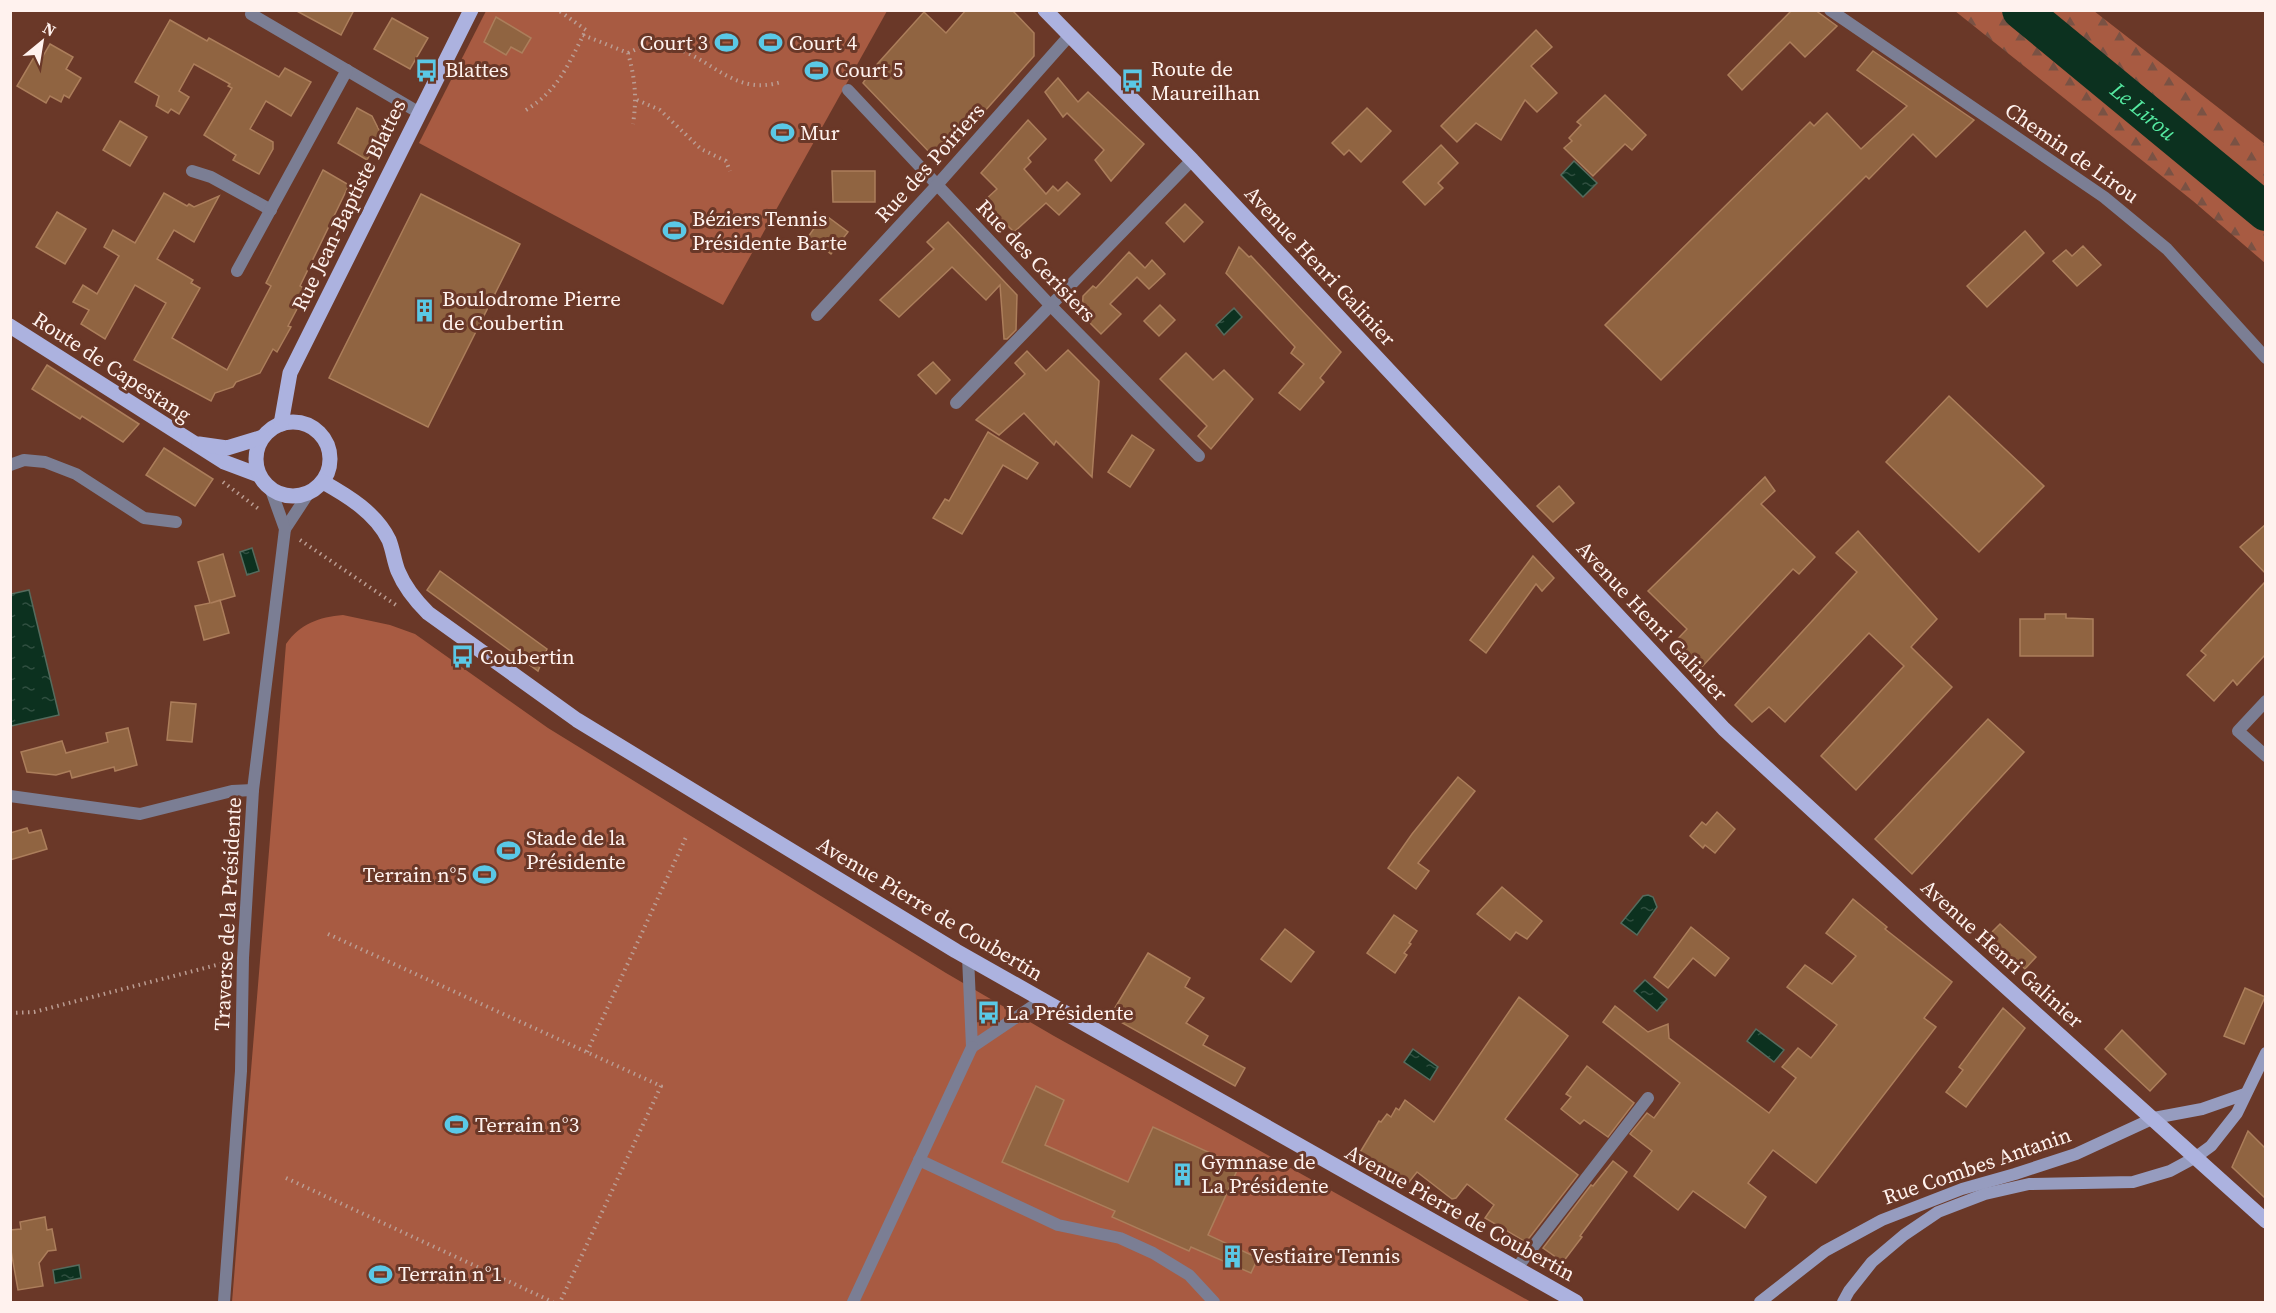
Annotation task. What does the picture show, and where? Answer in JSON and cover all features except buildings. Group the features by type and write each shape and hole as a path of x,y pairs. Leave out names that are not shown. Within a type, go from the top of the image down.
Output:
{"main road":[{"name":"Rue Jean-Baptiste Blattes","path":"281,424 290,373 418,112 471,10"},
{"name":"Avenue Henri Galinier","path":"1045,10 1192,160 1724,729 2265,1221"},
{"name":"Route de Capestang","path":"10,326 190,442 224,462 259,476"},
{"path":"289,422 304,424 323,437 330,452 331,460 327,475 323,482 308,494 289,496 271,490 259,476 256,455 263,437 281,424 289,422"},
{"name":"Route de Capestang","path":"190,442 227,448 263,437"},
{"name":"Avenue Pierre de Coubertin","path":"323,482 349,497 374,518 389,540 398,571 410,594 428,613 577,720 968,957 1576,1302"},
{"name":"Rue Combes Antanin","path":"1843,1302 1872,1262 1904,1235 1938,1212 1985,1194 2029,1184 2133,1182 2170,1171 2196,1157 2211,1146 2237,1113 2265,1053"},
{"name":"Rue Combes Antanin","path":"1760,1302 1825,1251 1882,1220 1962,1189 2076,1154 2154,1118 2202,1109 2245,1094"}],"street":[{"name":"Chemin de Lirou","path":"1830,10 2104,196 2167,249 2265,358"},
{"path":"250,14 418,112"},
{"name":"Rue des Poiriers","path":"817,315 937,185 1070,35"},
{"path":"237,271 347,70"},
{"name":"Rue des Cerisiers","path":"848,90 1051,306 1199,456"},
{"path":"956,403 1192,160"},
{"path":"192,171 211,177 271,210"},
{"path":"10,465 24,460 45,462 76,474 144,518 176,522"},
{"name":"Traverse de la Présidente","path":"271,490 285,529"},
{"name":"Traverse de la Présidente","path":"224,1302 241,1071 243,958 253,790 285,529 308,494"},
{"path":"2265,701 2238,731 2265,756"},
{"path":"10,796 140,814 232,791 253,790"},
{"path":"853,1302 972,1047 968,957"},
{"path":"972,1047 1042,1000"},
{"path":"1516,1269 1648,1098"},
{"path":"919,1160 1058,1225 1120,1238 1153,1253 1189,1275 1214,1302"}],"path":[{"path":"526,110 544,99 558,83 586,30 558,10"},
{"path":"583,35 628,53 654,41 681,49 731,79 754,86 781,82"},
{"path":"628,53 633,69 637,100 633,124"},
{"path":"637,100 660,110 701,149 726,161 730,171"},
{"path":"224,462 220,480 285,529 403,609"},
{"path":"587,1052 687,836"},
{"path":"328,934 662,1086 560,1302"},
{"path":"10,1013 34,1012 243,958"},
{"path":"286,1178 552,1302"}],"green space":[{"name":"Béziers Tennis Présidente Barte","path":"486,11 887,11 723,305 419,143"},
{"path":"1955,11 2094,11 2265,144 2265,202 2248,188 2235,203 2265,229 2265,263 2193,201"},
{"name":"Stade de la Présidente","path":"343,615 390,625 415,634 548,728 946,973 1054,1036 1531,1302 232,1302 286,644 297,631 311,623"}],"water":[{"path":"1574,161 1597,183 1583,197 1561,175"},
{"path":"1234,308 1242,317 1224,335 1216,325"},
{"path":"252,548 259,571 247,575 240,552"},
{"path":"29,590 59,715 11,726 11,594"},
{"path":"1643,896 1653,897 1657,907 1637,935 1621,923"},
{"path":"1645,980 1667,999 1657,1011 1634,991"},
{"path":"1756,1029 1784,1050 1774,1062 1747,1041"},
{"path":"1413,1049 1438,1067 1430,1080 1404,1062"},
{"path":"79,1265 81,1278 55,1283 53,1270"}],"waterway":[{"name":"Le Lirou","path":"2021,10 2266,212"}],"place":[{"name":"Court 3","path":"726,43"},
{"name":"Court 4","path":"771,43"},
{"name":"Blattes","path":"427,70"},
{"name":"Court 5","path":"817,70"},
{"name":"Route de Maureilhan","path":"1133,81"},
{"name":"Mur","path":"782,133"},
{"name":"Béziers Tennis Présidente Barte","path":"674,231"},
{"name":"Boulodrome Pierre de Coubertin","path":"424,311"},
{"name":"Coubertin","path":"462,657"},
{"name":"Stade de la Présidente","path":"508,850"},
{"name":"Terrain n°5","path":"485,875"},
{"name":"La Présidente","path":"988,1013"},
{"name":"Terrain n°3","path":"457,1125"},
{"name":"Gymnase de La Présidente","path":"1183,1174"},
{"name":"Vestiaire Tennis","path":"1233,1256"},
{"name":"Terrain n°1","path":"380,1274"}]}
